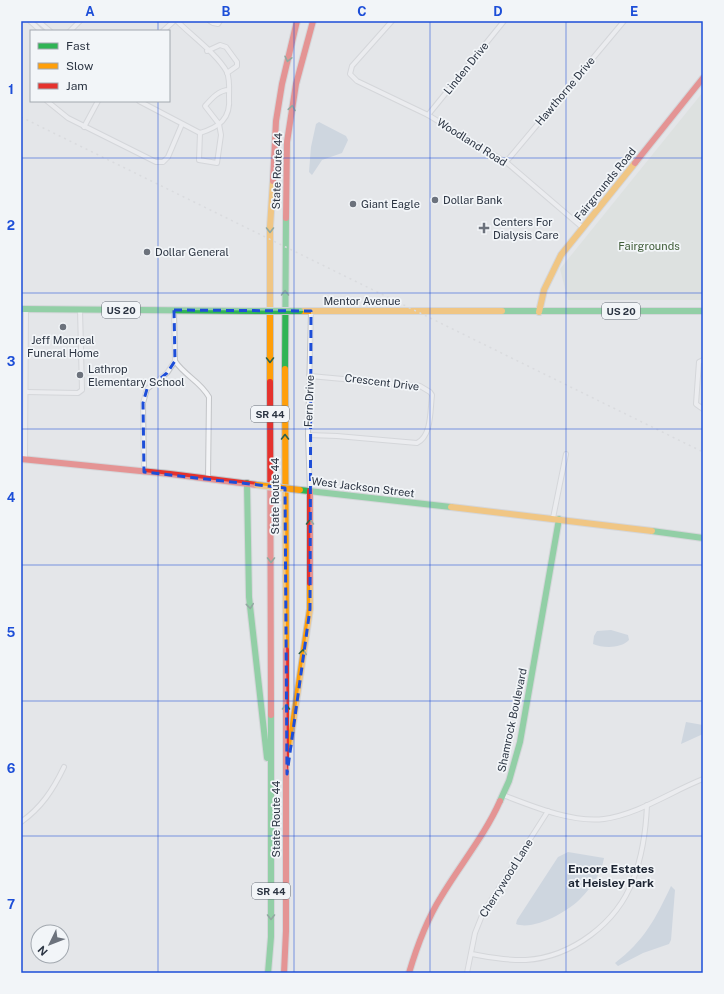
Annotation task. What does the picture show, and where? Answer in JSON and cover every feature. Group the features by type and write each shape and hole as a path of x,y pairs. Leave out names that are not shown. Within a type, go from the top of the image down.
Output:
{"main road":[{"name":"State Route 44","path":"268,973 271,937 270,204 276,121 282,84 296,21"},
{"name":"State Route 44","path":"284,973 286,931 287,774 285,401 287,142 296,84 313,21"},
{"name":"Fairgrounds Road","path":"539,312 544,290 555,265 703,78"},
{"name":"Mentor Avenue","path":"24,309 539,312 703,311"},
{"name":"West Jackson Street","path":"23,459 247,483 556,519 703,538"},
{"path":"247,483 249,597 271,793"},
{"path":"287,774 310,609 310,491"},
{"name":"Shamrock Boulevard","path":"409,973 416,948 431,916 482,835 503,795 509,780 522,730 556,519"}],"street":[{"path":"30,21 40,30"},
{"path":"38,21 49,30"},
{"path":"71,30 80,21"},
{"path":"164,30 174,21"},
{"path":"141,102 200,133 215,128 230,109 227,73 177,21"},
{"path":"210,21 212,24 218,24 220,21"},
{"name":"Woodland Road","path":"392,21 352,66 350,74 357,81 428,115 506,162 583,228"},
{"name":"Linden Drive","path":"428,115 504,21"},
{"name":"Hawthorne Drive","path":"506,162 624,21"},
{"path":"207,51 220,45 226,47 237,62 237,66 227,73"},
{"path":"200,133 199,160 217,163 222,136 219,124 205,106 224,90 229,90"},
{"path":"48,102 68,118 84,127 156,162 163,162 168,157 182,124"},
{"path":"84,127 97,102"},
{"path":"23,459 26,392 24,309"},
{"path":"26,392 78,393 82,390 80,309"},
{"path":"174,310 175,361 182,371 204,388 209,397 208,479"},
{"name":"Fern Drive","path":"310,491 308,435 311,311"},
{"path":"703,360 699,362 696,404 703,409"},
{"path":"144,472 143,403 147,389 167,373 175,361"},
{"name":"Crescent Drive","path":"308,435 338,436 417,444 424,438 427,432 432,395 420,386 310,376"},
{"path":"556,519 566,454"},
{"path":"21,822 30,816 49,796 64,767"},
{"path":"503,795 548,811 580,818 603,819 647,805 703,779"},
{"path":"471,954 500,959 535,959 575,945 598,930 620,904 633,881 639,864 647,805"},
{"name":"Cherrywood Lane","path":"467,973 475,933 483,913 548,811"}],"highlighted area":[{"path":"174,310 311,311 310,609 287,774 285,488 144,472 143,403 147,389 167,373 175,361"}],"green space":[{"name":"Fairgrounds","path":"703,92 703,300 568,300 560,269"}],"water":[{"path":"319,122 346,136 348,140 342,153 322,160 312,175 309,172 311,147 316,124"},
{"path":"611,630 628,635 629,640 621,645 611,647 593,644 594,636 597,631"},
{"path":"686,722 703,725 703,734 681,744"},
{"path":"568,852 604,858 601,869 592,885 576,903 560,914 532,925 516,924 517,920 558,857"},
{"path":"671,886 675,890 671,940 669,944 643,953 618,966 615,963 642,937 654,919"}],"railway":[{"path":"21,117 703,452"}],"traffic: fast":[{"path":"285,369 286,218"},
{"path":"21,309 256,311"},
{"path":"256,311 300,311"},
{"path":"502,311 703,311"},
{"path":"247,483 249,597 267,758"},
{"path":"300,490 451,507"},
{"path":"500,801 509,781 520,742 559,519"},
{"path":"652,531 703,538"},
{"path":"268,973 271,937 271,715"}],"traffic: slow":[{"path":"539,312 544,290 561,255 635,163"},
{"path":"270,382 270,227 273,181"},
{"path":"300,311 502,311"},
{"path":"285,369 286,650"},
{"path":"257,485 300,490"},
{"path":"451,507 652,531"},
{"path":"290,744 310,609 310,583"}],"traffic: jam":[{"path":"273,181 276,121 282,84 297,21"},
{"path":"286,218 287,142 296,84 313,21"},
{"path":"635,163 703,78"},
{"path":"270,382 271,715"},
{"path":"21,459 170,474 257,485"},
{"path":"310,491 310,583"},
{"path":"284,973 286,931 286,650"},
{"path":"409,973 426,924 448,885 487,826 500,801"}],"place":[{"name":"Dollar Bank","path":"435,200"},
{"name":"Giant Eagle","path":"353,204"},
{"name":"Centers For Dialysis Care","path":"484,228"},
{"name":"Dollar General","path":"147,252"},
{"name":"Jeff Monreal Funeral Home","path":"63,327"},
{"name":"Lathrop Elementary School","path":"80,375"}],"district":[{"name":"Encore Estates at Heisley Park","path":"611,876"}]}
